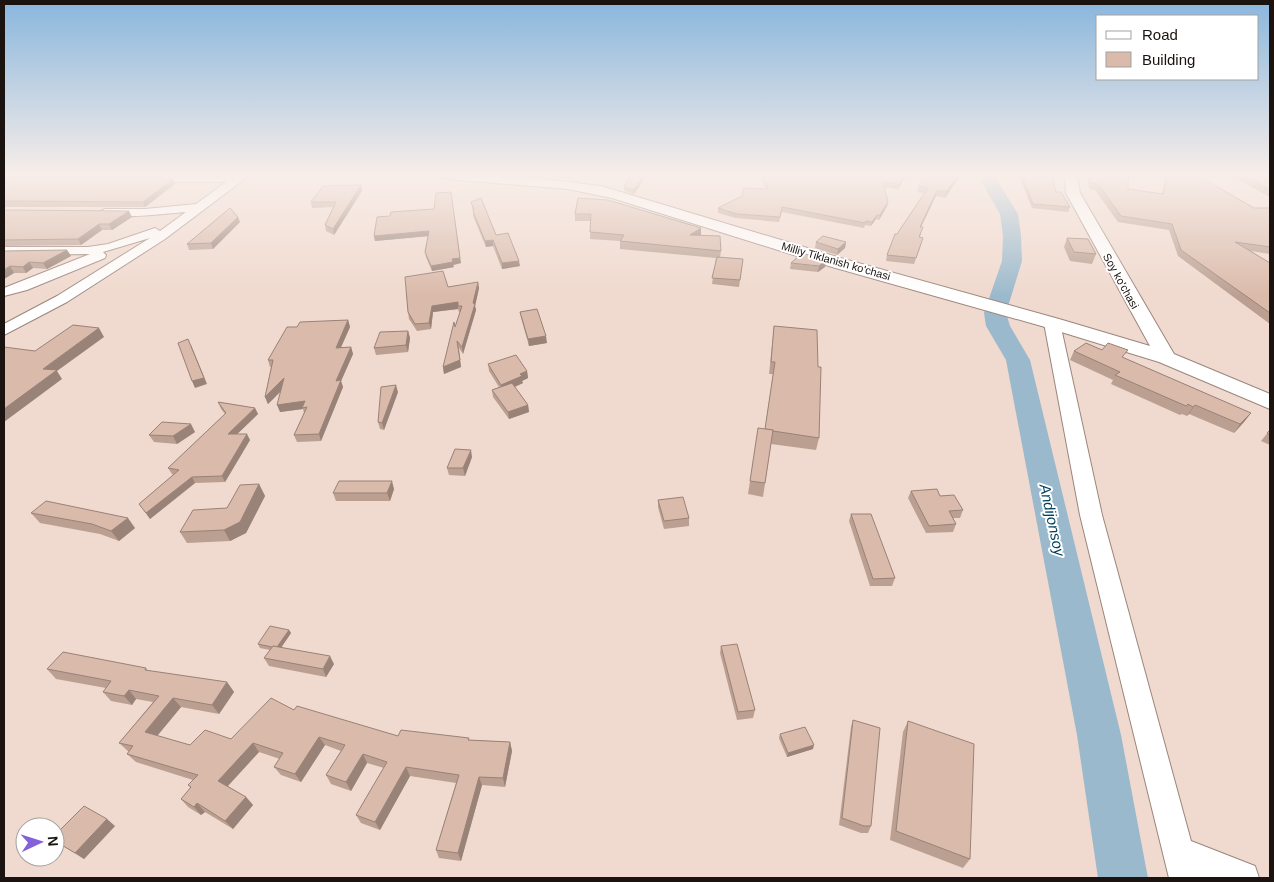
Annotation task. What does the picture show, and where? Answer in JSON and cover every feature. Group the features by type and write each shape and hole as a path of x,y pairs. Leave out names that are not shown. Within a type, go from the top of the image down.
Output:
{"main road":[{"name":"Milliy Tiklanish ko'chasi","path":"683,215 838,262 1043,320 1166,358 1270,402"},
{"name":"Soy ko'chasi","path":"1085,215 1166,358"}],"street":[{"path":"4,330 62,299 190,215"},
{"path":"4,251 88,251 166,232"},
{"path":"4,292 22,287 122,246 166,232"},
{"path":"1043,320 1090,515 1182,865 1243,878"}],"building":[{"path":"4,215 123,215 109,224 99,224 78,239 4,240"},
{"path":"221,215 236,215 238,217 211,243 187,244"},
{"path":"330,215 342,215 333,229 325,225"},
{"path":"454,215 460,258 452,259 453,262 431,266 425,252 429,231 374,236 377,217"},
{"path":"475,215 488,215 496,235 508,233 519,261 502,263 493,240 485,241"},
{"path":"591,215 658,215 701,228 690,235 720,236 721,251 620,241 624,235 590,232"},
{"path":"754,215 780,215 780,217"},
{"path":"824,215 877,215 872,222 866,221 865,223"},
{"path":"910,215 925,215 920,227 923,227 919,237 923,238 916,258 887,255 895,234 897,234"},
{"path":"1270,215 1270,247 1235,242 1270,263 1270,313 1181,250 1172,224 1121,216"},
{"path":"823,236 846,242 838,249 816,242"},
{"path":"1067,238 1088,239 1096,254 1074,252"},
{"path":"67,250 43,263 29,262 23,267 10,266 4,270 4,251"},
{"path":"802,253 826,260 819,266 791,263"},
{"path":"717,257 743,259 740,280 712,278"},
{"path":"443,271 448,287 478,282 473,303 475,304 462,347 457,341 460,360 443,367 454,322 455,327 462,306 458,306 458,302 432,306 429,323 415,324 408,312 405,277"},
{"path":"537,309 546,336 528,339 520,312"},
{"path":"348,320 336,348 351,347 336,381 341,380 319,434 294,435 307,407 302,408 305,401 277,405 284,378 265,397 273,360 268,360 287,327 297,327 300,322"},
{"path":"73,325 99,328 43,369 57,370 4,409 4,347 35,351"},
{"path":"774,326 817,330 818,367 821,367 819,438 765,429 775,362 771,362"},
{"path":"408,331 406,345 374,348 380,332"},
{"path":"188,339 204,378 192,381 178,343"},
{"path":"1086,343 1102,350 1108,343 1128,350 1122,357 1251,413 1240,424 1195,405 1193,407 1188,404 1186,406 1115,375 1120,372 1074,351"},
{"path":"516,355 527,371 520,374 522,376 501,385 488,364"},
{"path":"512,383 528,405 508,412 492,390"},
{"path":"396,385 382,423 378,422 381,387"},
{"path":"218,402 255,408 228,434 247,434 222,476 192,477 146,513 139,504 179,470 168,468 226,413"},
{"path":"162,422 191,424 173,436 149,435"},
{"path":"758,428 773,430 765,483 750,481"},
{"path":"455,449 471,450 463,468 447,468"},
{"path":"339,481 392,481 387,493 333,493"},
{"path":"259,484 240,522 224,530 180,532 193,510 227,508 240,485"},
{"path":"937,489 940,496 954,495 963,510 949,511 956,524 929,526 911,491"},
{"path":"683,497 689,518 664,521 658,500"},
{"path":"46,501 128,518 111,531 92,524 31,513"},
{"path":"851,514 871,514 895,578 873,579"},
{"path":"270,626 289,630 277,647 258,644"},
{"path":"737,644 755,710 738,712 721,646"},
{"path":"273,646 330,656 323,669 264,658"},
{"path":"63,652 146,668 145,670 227,682 212,705 173,698 145,732 190,745 205,730 231,739 271,698 294,710 297,706 398,736 401,730 469,738 468,740 510,742 503,778 479,777 458,853 436,850 459,775 406,767 375,822 356,815 387,762 363,754 346,782 326,775 345,745 319,737 295,774 274,767 283,753 253,743 218,781 246,797 225,821 197,803 194,807 181,799 191,787 188,785 198,775 127,754 133,746 119,743 159,696 129,690 124,696 103,692 111,681 47,669"},
{"path":"853,720 880,728 871,826 864,826 842,818"},
{"path":"908,721 974,744 970,859 896,831"},
{"path":"805,727 814,745 788,753 780,734"},
{"path":"84,806 107,819 75,853 65,847 65,825"}],"waterway":[{"name":"Andijonsoy","path":"1009,215 1012,236 1012,261 995,313 998,326 1018,360 1099,735 1123,878"}]}
